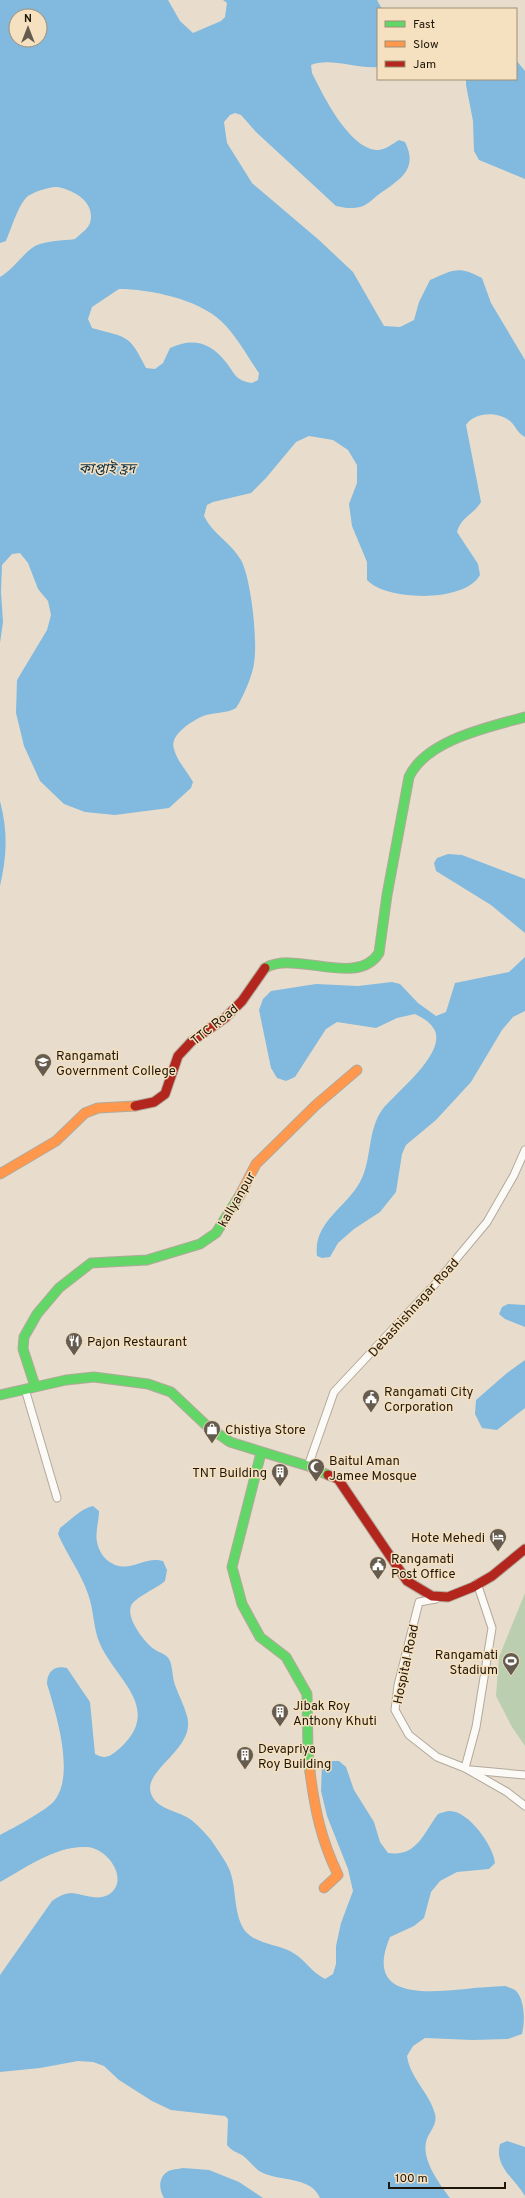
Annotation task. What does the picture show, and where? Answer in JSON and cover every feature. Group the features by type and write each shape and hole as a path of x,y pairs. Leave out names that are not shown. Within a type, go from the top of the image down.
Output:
{"main road":[{"name":"TTC Road","path":"0,1174 56,1141 85,1113 98,1108 131,1107 154,1102 164,1094 178,1056 192,1041 225,1018 242,1001 254,980 262,970 271,966 302,964 351,969 365,966 374,961 379,953 387,895 409,777 414,766 428,753 473,732 525,717"},
{"name":"kallyanpur","path":"35,1386 23,1349 24,1336 27,1327 59,1288 91,1263 102,1261 147,1260 200,1244 216,1233 233,1208 256,1164 316,1105 357,1070"},
{"path":"0,1394 35,1386 94,1377 148,1384 171,1392 207,1426 230,1442 261,1453 308,1466 338,1479 406,1581 419,1590 436,1598 448,1598 491,1577 511,1557 525,1549"},
{"path":"261,1453 232,1567 242,1604 260,1637 286,1657 307,1694 308,1752 315,1808 325,1848 338,1875 324,1888"}],"street":[{"name":"Debashishnagar Road","path":"308,1466 334,1392 437,1282 487,1222 514,1175 525,1150"},
{"path":"25,1389 57,1498"},
{"path":"477,1583 492,1628 476,1727 467,1769 525,1775"},
{"name":"Hospital Road","path":"448,1598 419,1602 398,1685 395,1710 409,1735 437,1757 467,1769 507,1792 525,1806"}],"green space":[{"name":"Rangamati Stadium","path":"525,1593 525,1746 512,1727 496,1696 499,1657"}],"water":[{"name":"কাপ্তাই হ্রদ","path":"0,0 168,0 180,21 193,33 221,21 225,17 227,3 223,0 377,0 381,8 377,8 377,67 326,62 311,65 312,73 330,106 346,130 356,140 366,147 376,150 385,148 399,140 405,142 410,160 405,173 399,179 362,206 357,208 339,207 336,206 256,132 241,115 235,113 230,115 224,122 227,143 252,183 319,240 353,272 384,326 400,327 414,320 419,302 430,280 456,270 467,271 482,278 491,303 525,360 525,437 520,434 510,421 493,414 475,417 466,425 481,502 461,523 457,532 478,564 480,575 472,584 459,591 425,596 407,595 391,592 377,587 367,580 367,562 352,526 349,504 357,483 357,465 348,450 333,440 309,436 296,442 266,478 251,493 213,502 207,505 204,516 207,522 237,554 245,569 253,610 255,640 254,663 247,686 236,708 198,718 182,729 175,739 173,744 175,753 193,782 191,788 169,808 115,815 85,812 64,804 40,781 24,746 16,713 17,680 47,630 51,615 48,601 38,589 28,563 20,553 12,554 2,565 1,592 3,622 0,643 0,277 10,270 27,252 35,246 50,242 75,239 89,225 91,216 90,209 87,204 77,194 57,187 47,188 30,194 18,210 6,241 0,243","holes":["119,289 158,293 187,301 211,313 221,321 236,339 259,373 258,380 252,383 238,378 219,354 213,349 206,345 192,342 170,348 163,363 155,369 146,368 131,343 126,339 92,328 88,319 92,307"]},
{"path":"517,61 525,71 525,179 479,160 474,151 473,121 466,80 517,80"},
{"path":"0,801 3,812 6,844 0,886"},
{"path":"448,854 462,855 525,879 525,933 491,905 436,871 434,863 437,858"},
{"path":"525,957 525,1011 513,1017 502,1030 471,1082 436,1120 406,1145 402,1154 396,1192 380,1212 354,1229 338,1243 330,1257 322,1258 317,1256 317,1244 325,1224 347,1200 364,1174 377,1118 382,1110 427,1061 434,1049 436,1039 434,1029 430,1024 415,1014 397,1018 376,1028 337,1022 326,1029 295,1077 286,1081 277,1078 271,1068 259,1010 263,999 271,991 316,984 358,986 392,982 400,984 418,1003 436,1016 446,1012 455,983 509,972"},
{"path":"508,1304 525,1305 525,1327 505,1319 499,1314 502,1307"},
{"path":"525,1360 525,1408 497,1430 482,1428 475,1414 476,1400 507,1373"},
{"path":"93,1506 99,1511 96,1534 99,1549 107,1560 115,1565 122,1566 129,1566 156,1560 163,1561 167,1570 165,1581 137,1599 131,1606 130,1611 133,1623 145,1641 154,1649 166,1655 169,1659 173,1679 187,1716 188,1728 184,1739 153,1777 150,1786 152,1796 163,1807 190,1819 211,1840 230,1871 239,1918 242,1926 250,1936 290,1951 325,1979 333,1974 336,1964 336,1946 341,1923 353,1891 348,1869 327,1816 321,1791 322,1763 339,1761 346,1767 354,1790 374,1822 380,1842 388,1853 398,1853 413,1848 438,1814 450,1811 465,1817 472,1823 490,1848 494,1856 495,1863 489,1869 457,1872 440,1881 431,1892 424,1918 414,1926 390,1937 384,1957 385,1972 392,1982 402,1988 417,1991 433,1991 506,1986 516,1991 522,2001 524,2024 522,2034 508,2039 472,2040 425,2038 413,2046 407,2056 412,2071 429,2099 436,2118 426,2142 425,2149 429,2164 441,2186 450,2198 320,2198 316,2191 310,2186 294,2180 261,2172 242,2155 231,2149 227,2145 228,2119 225,2116 171,2110 152,2101 119,2080 104,2066 93,2062 78,2061 40,2068 0,2072 0,1975 52,1901 69,1893 104,1897 115,1889 117,1882 117,1874 114,1866 102,1853 87,1847 76,1847 42,1858 0,1882 0,1835 29,1819 51,1804 61,1789 64,1760 59,1727 47,1684 47,1679 50,1672 59,1667 67,1668 90,1702 95,1754 105,1757 113,1754 132,1734 137,1721 137,1708 132,1695 100,1644 96,1632 90,1600 85,1586 58,1534 60,1528 76,1515 88,1507"},
{"path":"507,2141 525,2147 525,2196 506,2172 500,2159 500,2144"},
{"path":"183,2168 209,2170 239,2182 263,2198 164,2198 160,2188 162,2177 169,2171"}],"traffic: fast":[{"path":"265,968 278,964 293,963 356,968 369,963 379,953 387,895 409,777 417,764 429,753 460,737 494,725 525,717"},
{"path":"35,1386 23,1349 24,1337 37,1314 59,1288 91,1263 147,1260 200,1244 216,1233 240,1195"},
{"path":"0,1395 66,1380 94,1377 148,1384 171,1392 207,1426 230,1442 308,1466 328,1475"},
{"path":"261,1453 232,1567 242,1604 260,1637 286,1657 307,1694 308,1752 310,1772"}],"traffic: slow":[{"path":"240,1195 256,1164 316,1105 357,1070"},
{"path":"0,1174 56,1141 85,1113 98,1108 135,1106"},
{"path":"310,1772 314,1799 323,1837 338,1875 324,1888"}],"traffic: jam":[{"path":"135,1106 154,1102 165,1094 178,1056 192,1041 225,1018 242,1001 265,968"},
{"path":"328,1475 338,1479 407,1581 432,1596 448,1597 473,1587 492,1576 525,1549"}],"place":[{"name":"Rangamati Government College","path":"43,1077"},
{"name":"Pajon Restaurant","path":"74,1356"},
{"name":"Rangamati City Corporation","path":"371,1413"},
{"name":"Chistiya Store","path":"212,1444"},
{"name":"Baitul Aman Jamee Mosque","path":"316,1482"},
{"name":"TNT Building","path":"280,1487"},
{"name":"Hote Mehedi","path":"498,1552"},
{"name":"Rangamati Post Office","path":"378,1580"},
{"name":"Rangamati Stadium","path":"511,1676"},
{"name":"Jibak Roy Anthony Khuti","path":"280,1727"},
{"name":"Devapriya Roy Building","path":"245,1770"}]}
